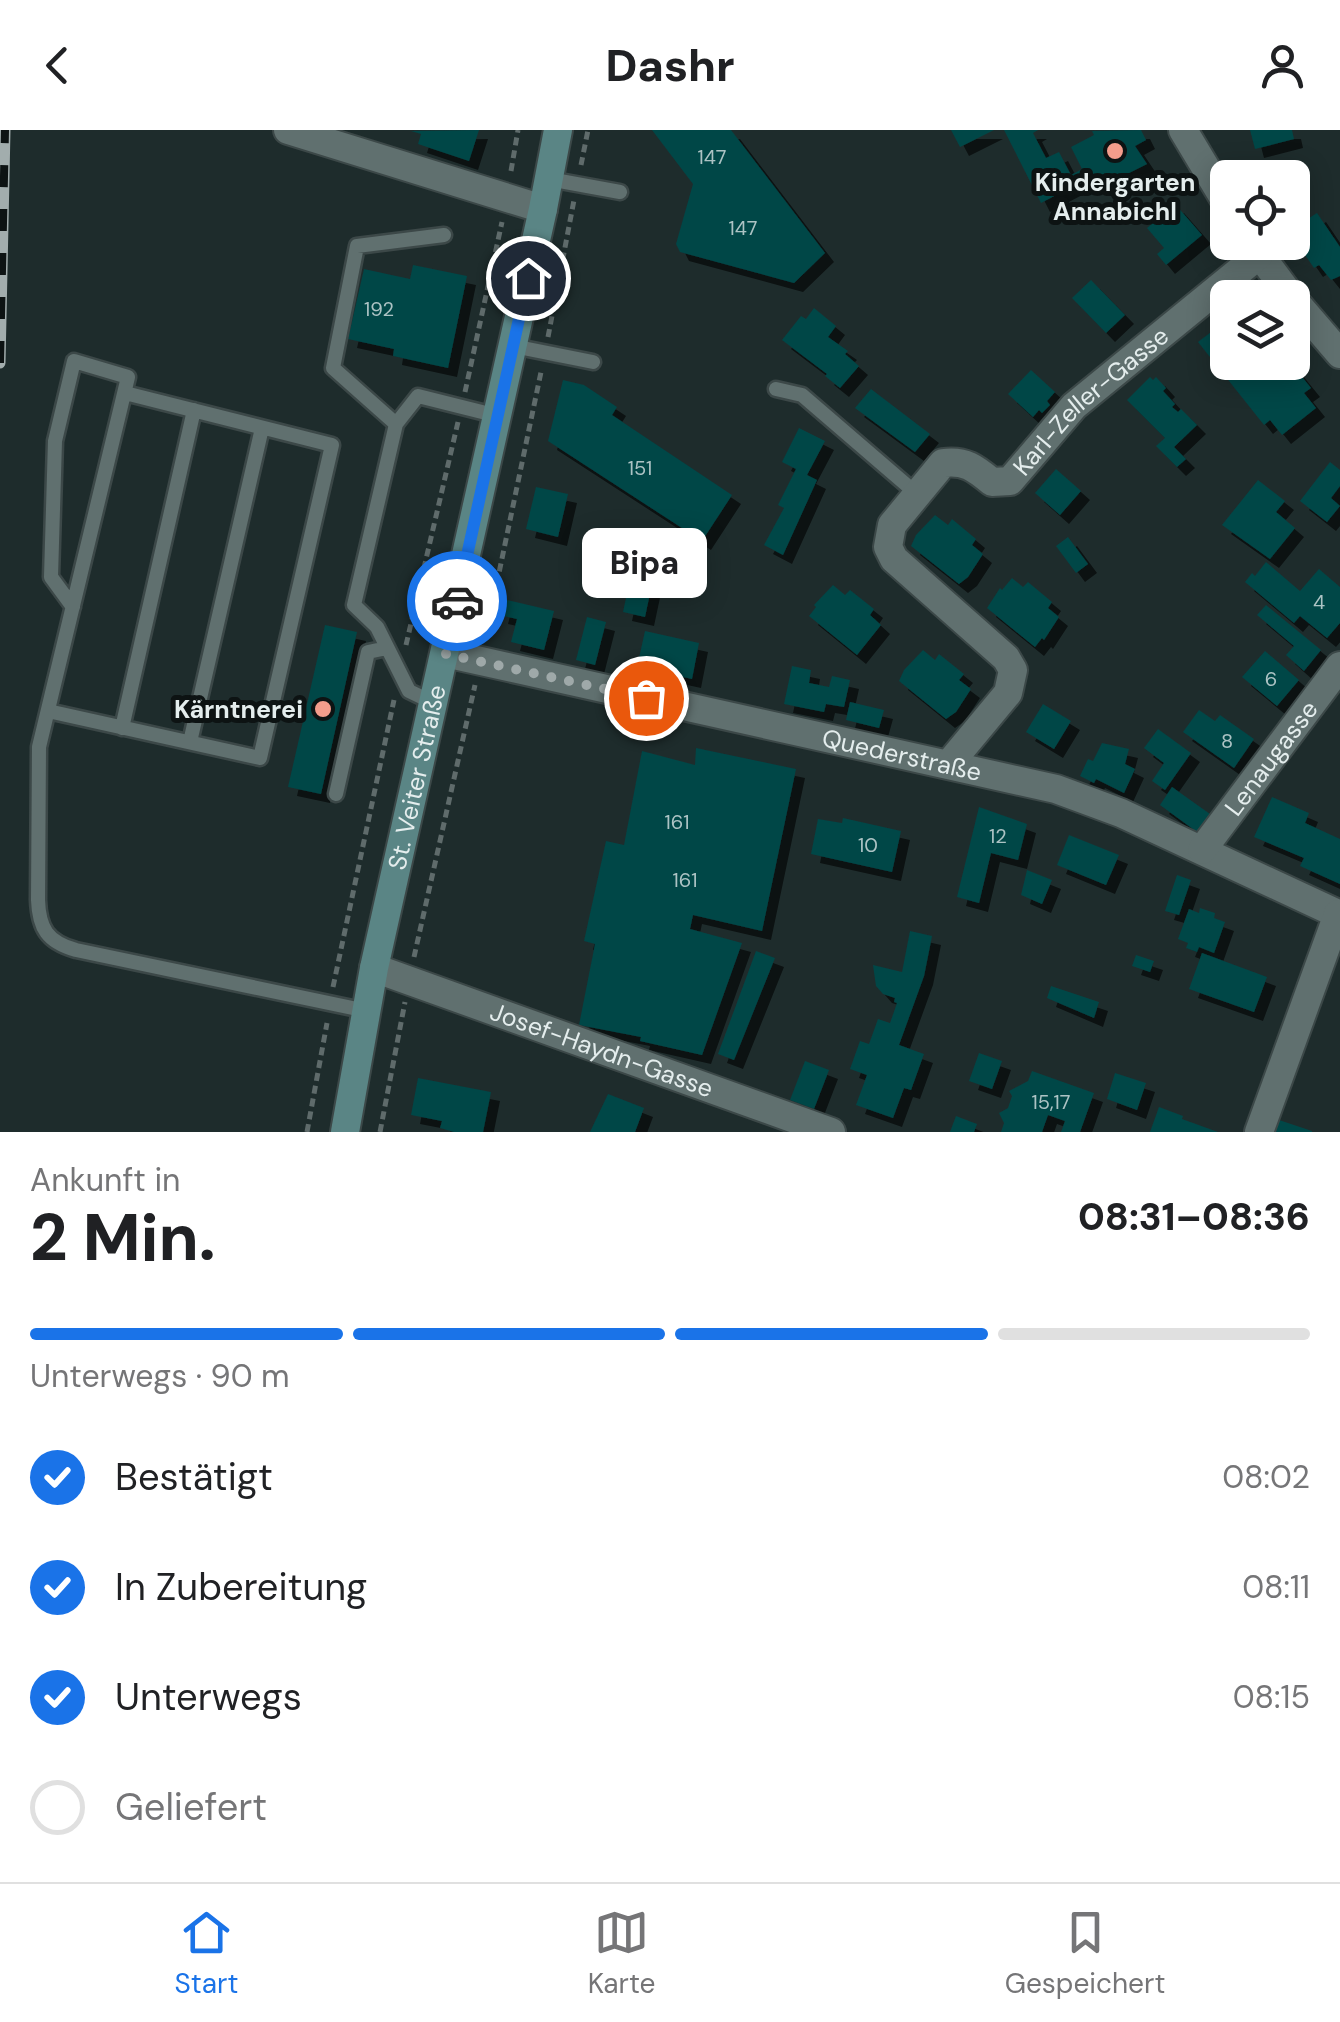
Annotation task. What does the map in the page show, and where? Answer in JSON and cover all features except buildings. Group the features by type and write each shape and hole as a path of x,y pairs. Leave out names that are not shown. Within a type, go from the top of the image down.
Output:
{"main road":[{"name":"St. Veiter Straße","path":"345,1132 374,968 558,130"}],"street":[{"path":"288,130 543,209"},
{"path":"1183,130 1210,175"},
{"name":"Karl-Zeller-Gasse","path":"950,764 1008,693 1012,670 1006,658 894,560 888,547 892,525 943,463 972,465 992,482 1010,481 1074,406 1242,260"},
{"path":"1263,260 1278,280"},
{"path":"1310,319 1340,354"},
{"name":"Quederstraße","path":"446,654 1056,789 1121,813 1339,915"},
{"name":"Lenaugasse","path":"1202,850 1340,666"},
{"path":"1260,1132 1339,915"},
{"name":"Josef-Haydn-Gasse","path":"374,968 831,1132"}],"lane":[{"path":"549,179 620,192"},
{"path":"396,424 333,368 357,246 444,235"},
{"path":"513,346 593,362"},
{"path":"73,607 51,577 56,441 74,361 128,377 124,393 73,607 48,711 39,747 39,919 51,940 76,950 367,1011"},
{"path":"776,389 802,395 918,494"},
{"path":"48,711 260,758 332,445 124,393"},
{"path":"434,704 409,692 377,627 354,606 396,424 418,396 498,416"},
{"path":"122,728 194,410"},
{"path":"190,742 262,428"},
{"path":"336,794 368,652 386,648"}],"path":[{"path":"307,1132 330,1002 507,199 518,130"},
{"path":"380,1132 588,130"}],"railway":[{"path":"0,363 5,130"}],"way so far":[{"path":"457,601 446,654 646,698"}],"place":[{"name":"Kindergarten Annabichl","path":"1115,151"},
{"name":"Bipa","path":"646,698"},
{"name":"Kärntnerei","path":"323,709"}],"route":[{"path":"457,601 528,278"}]}
